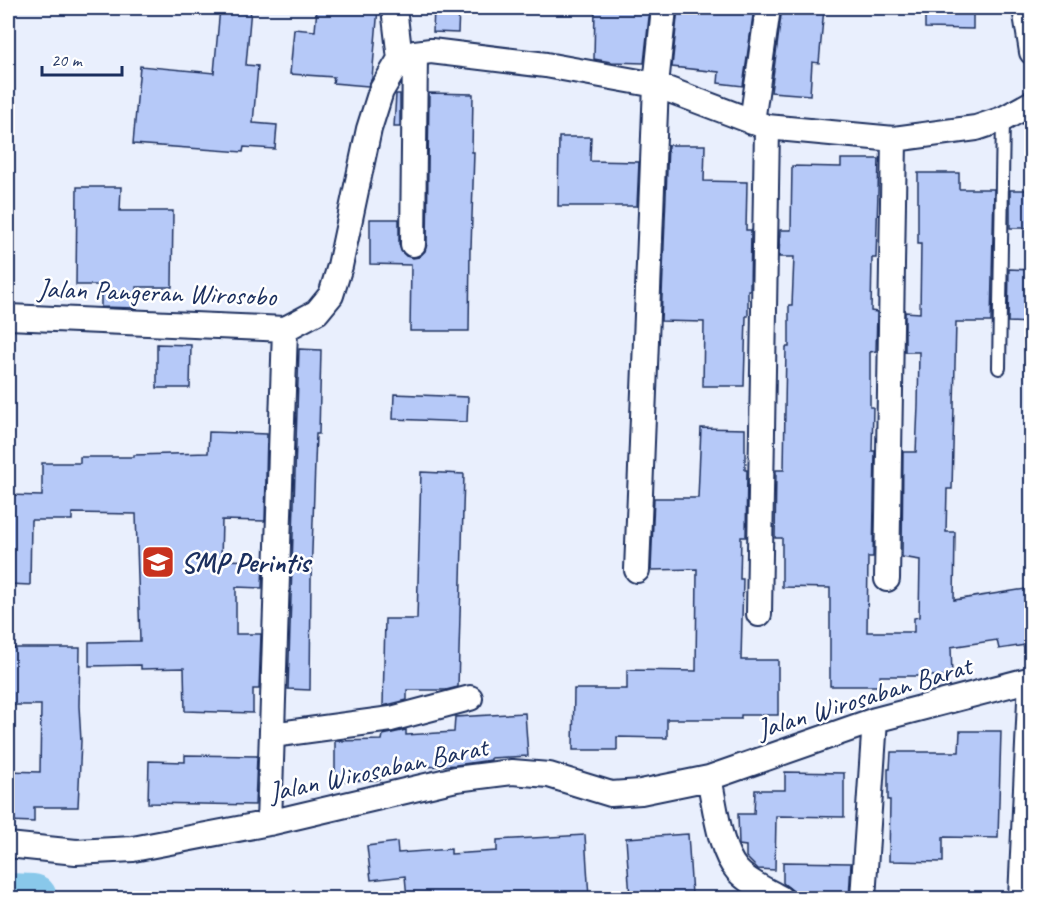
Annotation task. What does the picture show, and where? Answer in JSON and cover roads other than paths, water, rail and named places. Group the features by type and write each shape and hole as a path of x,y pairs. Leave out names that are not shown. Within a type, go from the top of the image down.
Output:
{"street":[{"path":"394,8 408,56 413,244"},
{"path":"637,570 656,85 664,8"},
{"path":"759,614 759,124 768,8"},
{"path":"1025,8 1032,52"},
{"path":"408,56 431,51 546,65 656,85 759,124 894,139 976,128 1004,119 1032,103"},
{"name":"Jalan Pangeran Wirosobo","path":"8,317 285,329 317,312 331,295 340,266 369,129 381,91 408,56"},
{"path":"887,579 894,139"},
{"path":"269,823 285,329"},
{"path":"1022,898 1031,679"},
{"name":"Jalan Wirosaban Barat","path":"8,845 76,852 133,849 269,823 456,779 512,772 549,775 617,794 641,792 709,778 875,720 1031,679"},
{"path":"272,735 391,719 470,698"},
{"path":"863,898 875,720"},
{"path":"709,778 722,838 733,865 742,875 780,898"}],"lane":[{"path":"999,368 1004,119"}],"waterway":[{"path":"8,897 33,898"}],"place":[{"name":"SMP Perintis","path":"158,562"}]}
